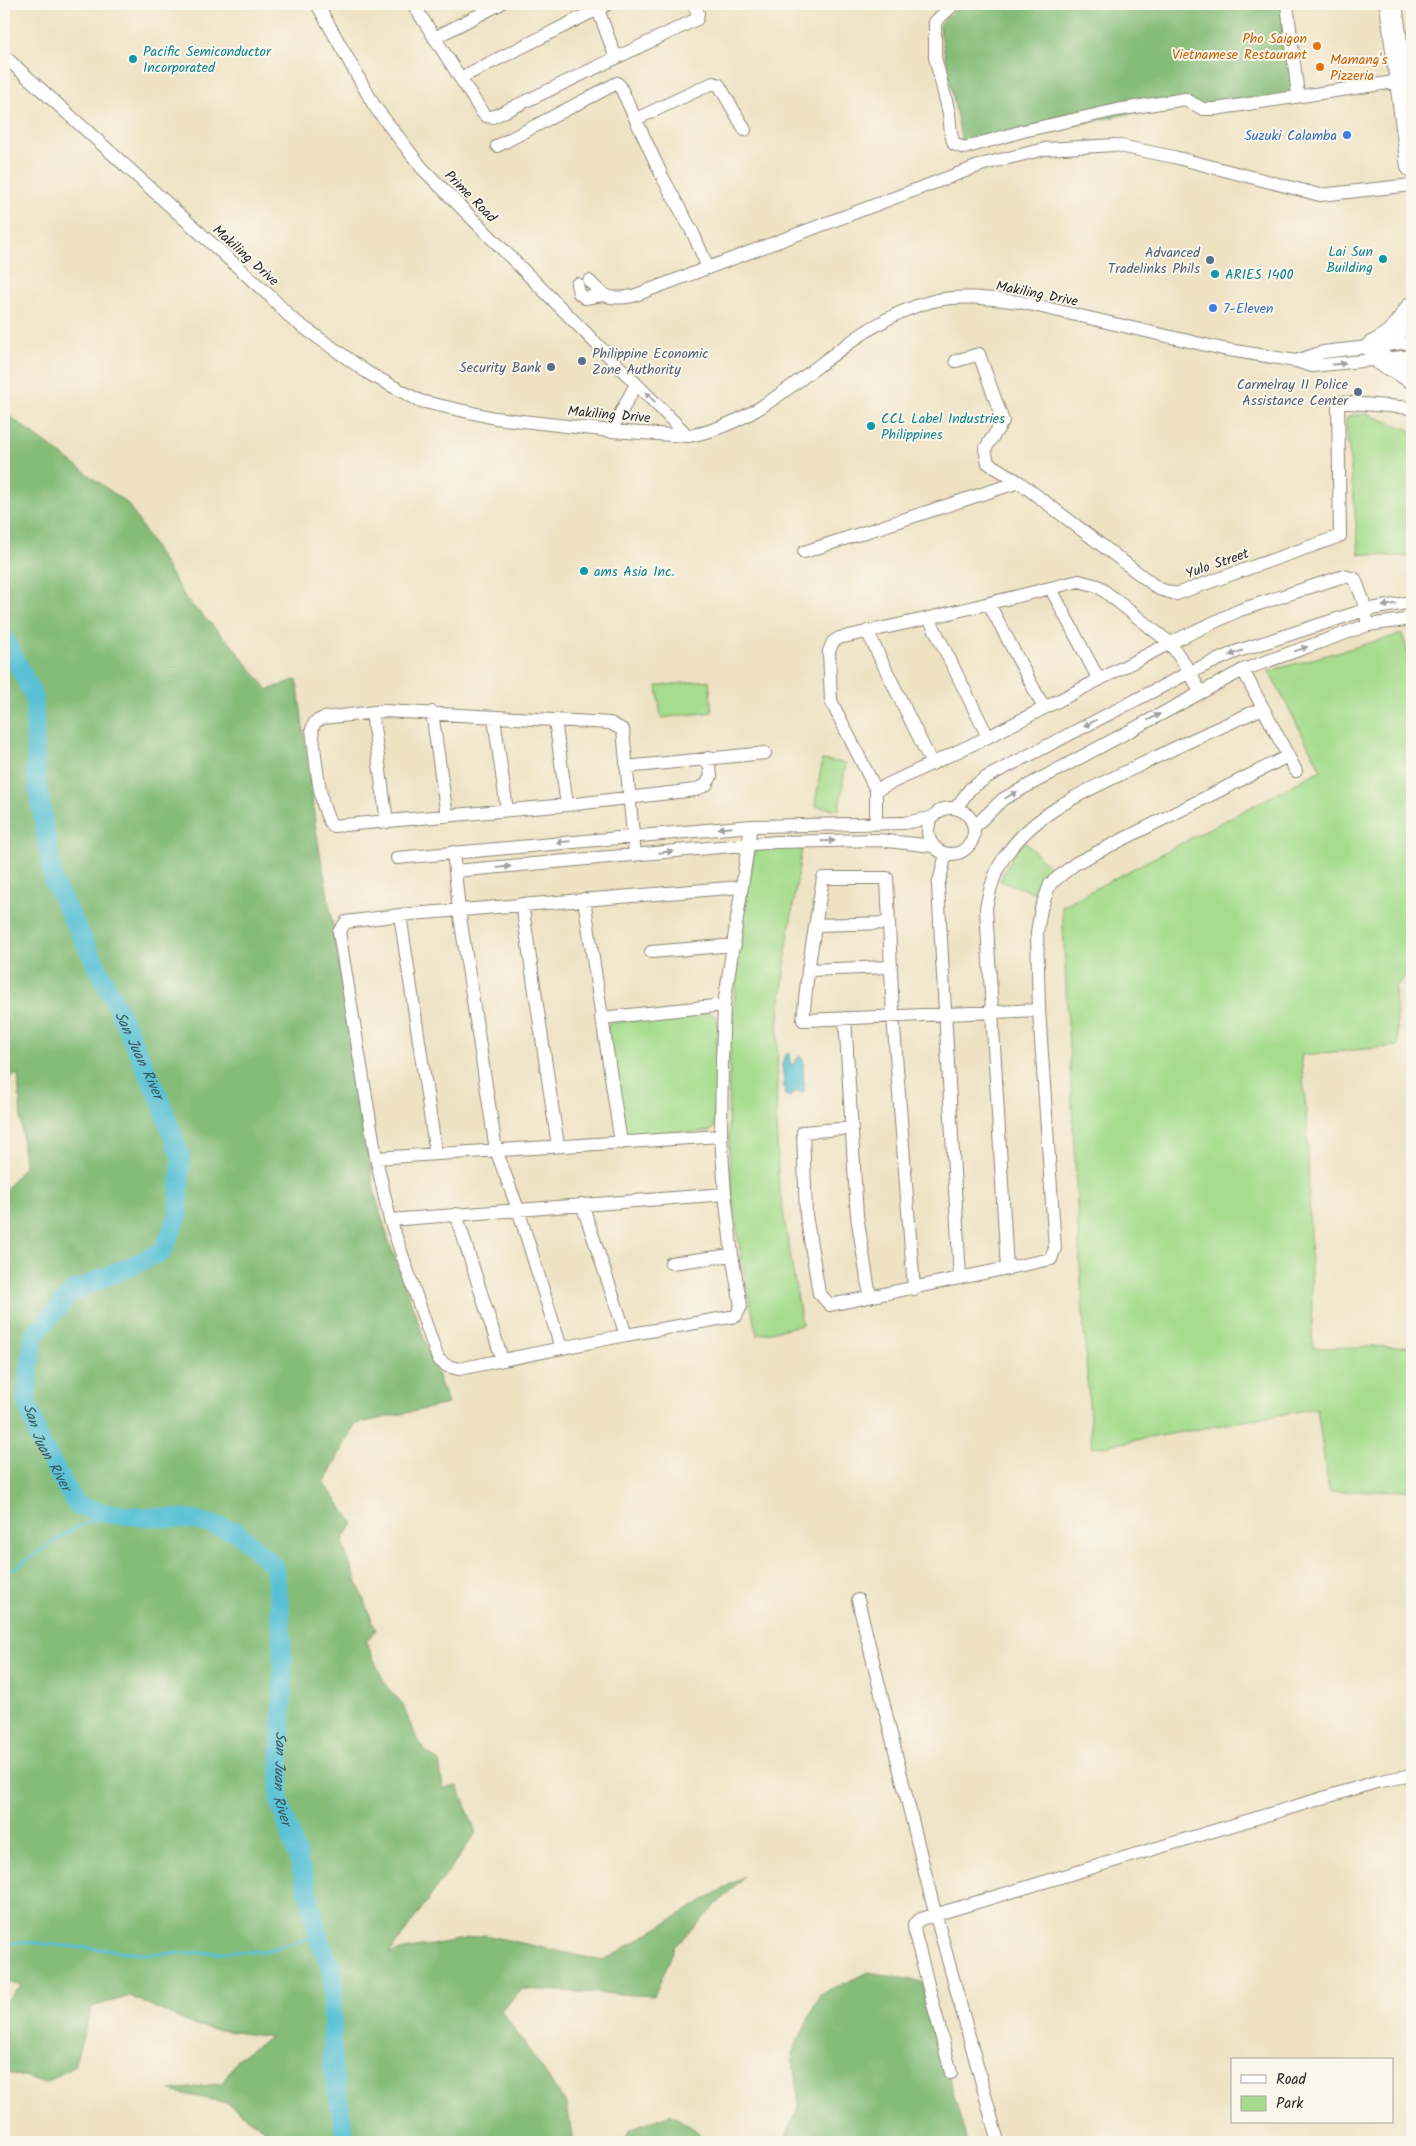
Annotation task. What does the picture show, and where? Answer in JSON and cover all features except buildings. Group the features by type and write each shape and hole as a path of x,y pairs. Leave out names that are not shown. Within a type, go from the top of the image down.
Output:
{"highway":[{"path":"1391,4 1412,166"},
{"path":"1412,308 1377,353 1412,376"}],"street":[{"name":"Prime Road","path":"317,4 375,107 422,168 688,436"},
{"path":"413,4 482,112 486,116 493,117 697,19 698,13 693,4"},
{"path":"434,38 500,4"},
{"path":"954,4 935,22 935,57 949,113 954,144 964,148 1023,131 1117,110 1185,99 1203,109 1216,109 1401,81"},
{"path":"1286,4 1298,96"},
{"path":"460,78 601,5 616,58"},
{"name":"Makiling Drive","path":"4,56 272,298 292,319 368,373 420,401 495,418 611,431 688,436 715,430 762,408 872,327 906,311 934,301 987,298 1020,302 1223,349 1296,361 1323,352 1412,356"},
{"path":"497,146 617,83 708,268"},
{"path":"636,119 713,83 719,85 745,130"},
{"path":"583,283 603,295 623,298 633,296 984,164 1045,149 1115,145 1174,157 1320,195 1412,185"},
{"name":"Makiling Drive","path":"1377,353 1412,342"},
{"name":"Yulo Street","path":"956,361 979,354 1004,421 985,449 988,463 1018,482 1159,589 1176,594 1340,536 1338,402 1412,408"},
{"path":"611,431 636,384"},
{"path":"804,552 1018,482"},
{"path":"876,790 988,737 1170,643 1240,610 1344,576 1355,579 1368,625"},
{"path":"876,824 876,790 831,701 830,651 832,642 839,638 989,604 1079,581 1098,586 1170,643 1190,672 1200,692"},
{"path":"1051,588 1098,680"},
{"path":"956,808 970,789 987,777 1190,672 1238,651 1365,610 1412,602"},
{"path":"989,604 1044,708"},
{"path":"929,618 988,737"},
{"path":"974,826 1003,799 1243,670 1368,625 1412,619"},
{"path":"867,632 932,764"},
{"path":"1243,670 1296,771"},
{"path":"1007,1269 986,908 991,883 1006,853 1023,834 1054,809 1103,782 1263,708"},
{"path":"372,712 387,822"},
{"path":"635,855 629,797 626,766 623,730 610,722 494,718 432,712 372,712 323,718 315,722 312,729 324,808 329,822 333,826 566,805 629,797 695,790 706,785 711,776 708,758"},
{"path":"432,712 447,816"},
{"path":"494,718 507,810"},
{"path":"555,720 566,805"},
{"path":"626,766 765,752"},
{"path":"852,1128 803,1132 806,1215 819,1293 830,1305 1045,1262 1051,1259 1055,1248 1037,932 1041,908 1050,884 1085,858 1288,756"},
{"path":"397,858 751,826 904,823 930,818 941,809 956,808 968,814 974,826 972,842 961,852 946,854 933,846 878,840 747,843 455,871"},
{"path":"930,818 927,833 933,846"},
{"path":"741,887 400,915 346,922 339,932 376,1158 390,1220 438,1359 446,1366 459,1369 626,1335 736,1316 741,1306 732,1255 725,1194 721,1136 722,1060 724,1005 735,945 741,887 751,826"},
{"path":"453,852 459,910 496,1150 518,1209 561,1348"},
{"path":"946,854 938,886 960,1278"},
{"path":"914,1289 893,1016 886,878 823,878 808,970 804,1020 845,1018 893,1016 944,1014 1040,1010"},
{"path":"584,899 621,1143"},
{"path":"522,904 558,1146"},
{"path":"400,915 436,1154"},
{"path":"816,925 888,923"},
{"path":"651,952 735,945"},
{"path":"808,970 890,967"},
{"path":"601,1018 724,1005"},
{"path":"845,1018 857,1216 870,1297"},
{"path":"376,1158 721,1136"},
{"path":"390,1220 725,1194"},
{"path":"582,1204 626,1335"},
{"path":"456,1214 502,1359"},
{"path":"671,1263 732,1255"},
{"path":"858,1600 936,1915 998,2142"},
{"path":"951,2073 914,1934 914,1924 921,1919 1376,1782 1412,1775"}],"green space":[{"path":"963,4 1285,4 1297,94 1217,109 1189,101 963,149 939,24"},
{"path":"4,412 128,504 186,599 231,644 268,690 297,679 316,830 374,1190 388,1239 448,1404 355,1424 324,1483 354,1524 344,1536 343,1546 376,1630 366,1642 386,1686 402,1703 413,1731 425,1751 439,1761 443,1788 458,1786 476,1833 389,1954 485,1935 603,1961 744,1876 675,1947 654,1996 523,1989 501,2010 567,2105 573,2142 269,2142 271,2134 227,2103 170,2091 222,2083 238,2058 271,2037 198,2027 130,1996 92,2007 74,2066 46,2083 9,2073 4,2067 4,2001 22,1986 4,1981 4,1192 24,1166 18,1074 4,1079"},
{"path":"1367,414 1412,431 1412,557 1359,554 1346,420 1348,416"},
{"path":"1402,634 1408,653 1412,652 1412,967 1395,988 1398,1046 1301,1055 1307,1124 1313,1348 1412,1346 1412,1490 1329,1492 1317,1408 1092,1448 1081,1284 1062,906 1321,770 1269,671"},
{"path":"709,680 712,712 661,718 657,686"},
{"path":"822,760 846,763 839,810 815,806"},
{"path":"1024,841 1053,871 1042,884 1039,894 1000,881 1013,855"},
{"path":"755,846 802,847 787,945 778,1027 776,1124 779,1188 802,1325 757,1335 734,1211 729,1150 728,1106 737,976"},
{"path":"708,1013 715,1016 718,1021 714,1129 710,1131 629,1137 624,1132 607,1025 610,1023"},
{"path":"869,1972 922,1982 967,2142 784,2142 799,2105 792,2054 820,1994"},
{"path":"671,2114 699,2132 702,2142 623,2142 631,2129"}],"water":[{"path":"789,1053 790,1064 794,1064 799,1056 803,1059 804,1092 794,1092 790,1097 785,1095 782,1064 785,1055"}],"waterway":[{"name":"San Juan River","path":"4,638 34,696 36,777 54,883 104,980 159,1097 181,1158 178,1217 162,1252 72,1292 34,1335 26,1398 40,1442 77,1506 109,1514 194,1520 236,1531 274,1566 280,1608 283,1668 279,1800 305,1880 318,1936 333,1974 332,2063 346,2142"},
{"path":"4,1575 75,1528 109,1514"},
{"path":"4,1943 25,1942 149,1954 264,1951 318,1936"}],"place":[{"name":"Pho Saigon Vietnamese Restaurant","path":"1317,46"},
{"name":"Pacific Semiconductor Incorporated","path":"133,59"},
{"name":"Mamang's Pizzeria","path":"1320,67"},
{"name":"Suzuki Calamba","path":"1347,135"},
{"name":"Lai Sun Building","path":"1383,259"},
{"name":"Advanced Tradelinks Phils","path":"1210,260"},
{"name":"ARIES 1400","path":"1215,274"},
{"name":"7-Eleven","path":"1213,308"},
{"name":"Philippine Economic Zone Authority","path":"582,361"},
{"name":"Security Bank","path":"551,367"},
{"name":"Carmelray II Police Assistance Center","path":"1358,392"},
{"name":"CCL Label Industries Philippines","path":"871,426"},
{"name":"ams Asia Inc.","path":"584,571"}]}
